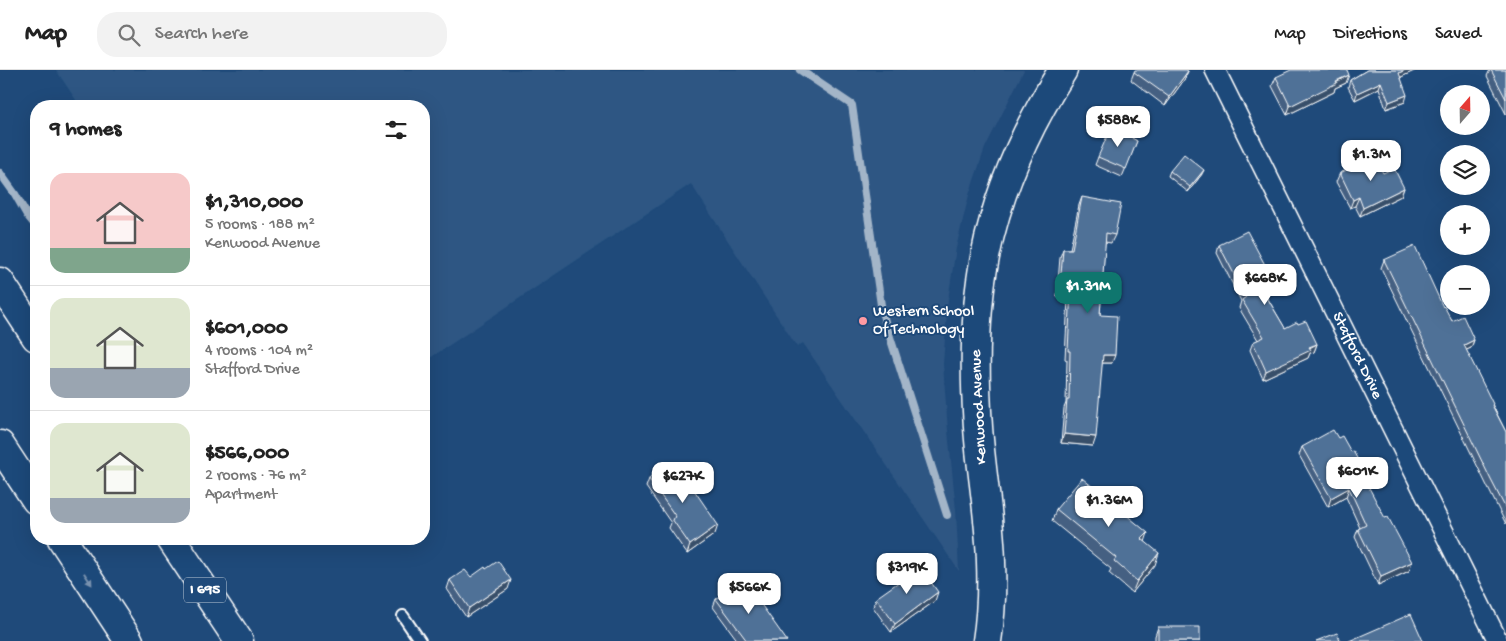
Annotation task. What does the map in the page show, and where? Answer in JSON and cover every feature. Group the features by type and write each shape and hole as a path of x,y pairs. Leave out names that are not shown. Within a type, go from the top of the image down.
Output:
{"main road":[{"name":"Kenwood Avenue","path":"987,641 990,620 991,562 978,428 975,366 978,307 985,257 998,208 1012,168 1032,123 1064,70"},
{"path":"0,282 30,328"},
{"path":"0,445 30,491"},
{"path":"66,545 129,641"},
{"name":"I 695","path":"175,545 239,641"}],"street":[{"name":"Stafford Drive","path":"1215,70 1498,641"}],"lane":[{"path":"403,616 420,641"}],"shaded area":[{"name":"Western School Of Technology","path":"56,70 1024,70 985,148 969,195 956,248 948,300 943,364 956,510 959,571 803,343 797,347 691,184 430,358 430,100 76,100"}],"building":[{"path":"1135,70 1188,71 1169,97 1134,72"},
{"path":"1291,70 1347,70 1349,75 1336,81 1337,83 1290,106 1276,77"},
{"path":"1367,70 1405,70 1399,73 1407,95 1389,102 1381,82 1357,93 1350,80"},
{"path":"1491,70 1506,70 1506,99"},
{"path":"1111,127 1132,136 1137,141 1126,169 1098,157"},
{"path":"1184,154 1204,170 1190,187 1170,171"},
{"path":"1374,157 1383,173 1394,168 1404,188 1363,208 1359,197 1353,200 1340,173"},
{"path":"1082,197 1121,204 1115,235 1106,233 1100,315 1117,316 1115,355 1103,355 1096,437 1064,434 1067,400 1069,400 1070,351 1068,351 1071,288 1060,287 1063,249 1072,249"},
{"path":"1247,231 1272,278 1259,284 1285,328 1297,322 1298,324 1306,321 1317,344 1309,347 1311,350 1266,371 1253,342 1264,337 1242,300 1246,297 1219,245"},
{"path":"1415,246 1440,300 1440,315 1449,315 1452,321 1463,316 1474,340 1464,345 1506,432 1506,509 1491,480 1384,260"},
{"path":"1333,430 1338,438 1342,436 1351,452 1353,451 1368,478 1365,480 1385,518 1388,517 1412,562 1381,576 1358,529 1366,525 1349,488 1331,498 1302,447"},
{"path":"677,465 718,525 690,545 672,519 676,517 649,479 656,469 672,469"},
{"path":"1082,478 1148,533 1142,539 1159,553 1137,581 1114,561 1116,558 1056,509"},
{"path":"498,561 511,580 469,608 450,580 465,570 471,577"},
{"path":"920,567 938,592 895,624 876,598"},
{"path":"743,579 787,641 747,641 716,599"},
{"path":"1411,614 1423,641 1349,641"},
{"path":"1158,627 1200,627 1200,641 1158,641"},
{"path":"1337,633 1340,641 1316,641"}],"waterway":[{"path":"800,70 852,105 882,312 947,515"},
{"path":"0,173 30,219"}],"place":[{"name":"Western School Of Technology","path":"863,321"}]}
